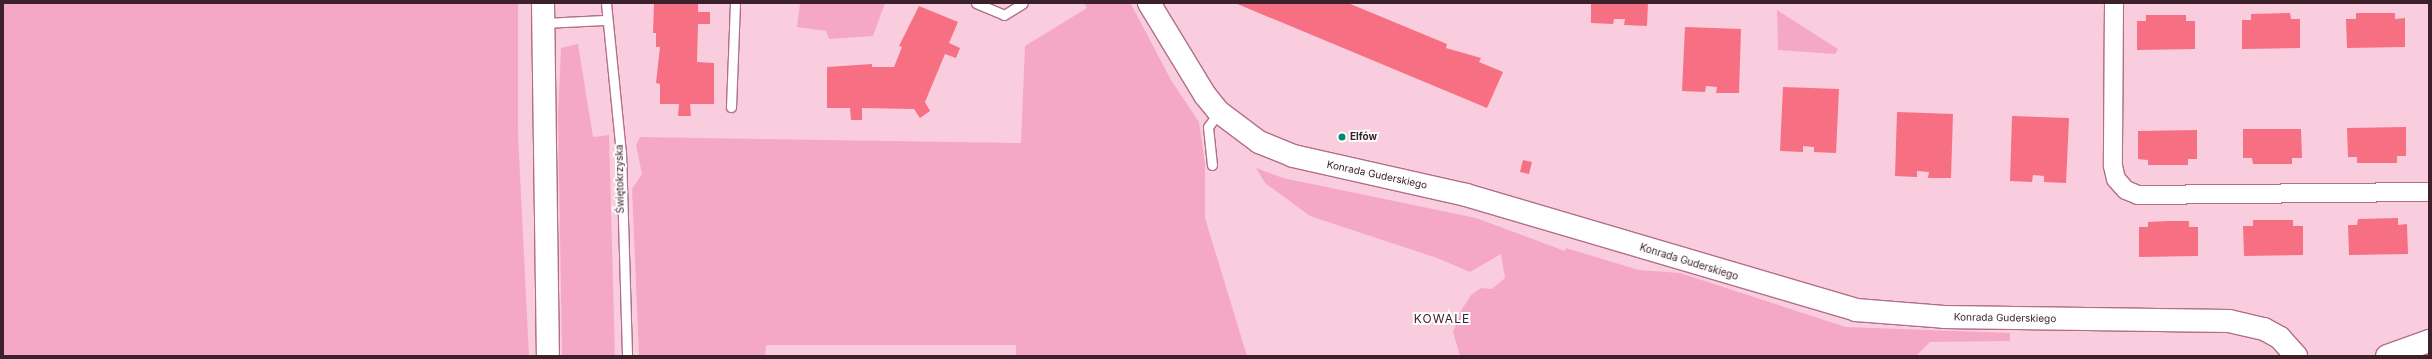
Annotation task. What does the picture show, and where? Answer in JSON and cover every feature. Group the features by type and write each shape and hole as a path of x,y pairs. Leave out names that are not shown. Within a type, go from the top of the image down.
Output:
{"street":[{"name":"Konrada Guderskiego","path":"1149,3 1205,95 1219,112 1259,142 1293,156 1498,204 1827,304 1856,310 1944,317 2229,321 2264,329 2280,338 2296,356"},
{"path":"2114,3 2113,166 2116,179 2126,190 2138,195 2429,192"},
{"path":"543,13 548,356"},
{"path":"2386,356 2429,341"}],"lane":[{"name":"Świętokrzyska","path":"606,3 605,20 621,152 627,356"},
{"path":"731,107 735,3"},
{"path":"976,3 1004,15 1023,3"},
{"path":"543,13 605,20"},
{"path":"1212,165 1208,127 1219,112"}],"shaded area":[{"path":"3,3 518,3 518,134 529,356 3,356"},
{"path":"800,3 885,3 873,36 829,39 826,31 797,27"},
{"path":"1084,3 1131,4 1171,80 1199,122 1205,164 1205,218 1247,356 1016,356 1016,345 766,345 765,356 639,356 632,189 642,174 636,145 640,137 1021,143 1025,46 1087,8"},
{"path":"1777,10 1838,49 1835,54 1778,50"},
{"path":"578,44 593,137 609,135 615,356 562,356 558,116 561,48"},
{"path":"1256,168 1283,178 1476,218 1565,251 1566,248 1639,270 1680,273 1846,327 2010,333 2010,341 1930,342 1916,356 1460,356 1453,332 1462,309 1471,295 1481,288 1492,289 1505,278 1501,254 1470,272 1437,258 1310,216 1265,183"}],"building":[{"path":"654,3 698,3 698,12 710,12 710,24 698,24 697,62 714,63 714,104 690,104 691,116 678,116 679,104 660,104 660,84 656,83 660,47 656,47 656,33 653,33"},
{"path":"1235,3 1348,3 1447,44 1446,48 1481,58 1479,62 1503,72 1487,108"},
{"path":"1591,3 1648,3 1647,26 1624,25 1625,19 1614,19 1613,24 1591,23"},
{"path":"919,6 958,22 949,43 960,48 956,58 945,54 925,102 930,111 920,118 914,109 862,108 862,120 851,120 850,108 827,108 827,67 872,64 872,67 894,67 902,47 899,46"},
{"path":"2290,13 2291,19 2300,19 2300,48 2242,49 2242,20 2251,20 2251,14"},
{"path":"2356,13 2395,13 2395,19 2405,18 2405,47 2347,48 2346,19 2356,19"},
{"path":"2146,15 2186,15 2186,21 2195,21 2195,49 2137,50 2137,21 2146,21"},
{"path":"1685,27 1741,29 1739,93 1716,93 1717,87 1706,86 1705,92 1682,91"},
{"path":"1783,87 1839,89 1836,153 1814,152 1814,147 1803,146 1803,152 1780,151"},
{"path":"1897,112 1953,114 1951,178 1928,178 1929,172 1917,171 1917,177 1895,176"},
{"path":"2012,116 2069,118 2066,183 2044,182 2044,176 2033,175 2032,182 2010,181"},
{"path":"2406,127 2406,156 2397,156 2397,163 2357,163 2357,157 2348,157 2347,128"},
{"path":"2243,129 2301,129 2302,158 2292,158 2292,164 2253,164 2252,158 2243,158"},
{"path":"2197,130 2197,159 2188,159 2188,165 2148,165 2148,160 2138,159 2138,131"},
{"path":"1523,160 1532,162 1529,174 1520,172"},
{"path":"2398,218 2398,225 2407,224 2408,254 2349,255 2348,225 2357,225 2358,219"},
{"path":"2253,220 2293,220 2293,226 2303,226 2303,255 2244,256 2243,226 2253,226"},
{"path":"2189,221 2189,227 2198,227 2198,256 2139,257 2139,227 2148,227 2148,222"}],"place":[{"name":"Elfów","path":"1342,137"}],"district":[{"name":"KOWALE","path":"1442,319"}]}
